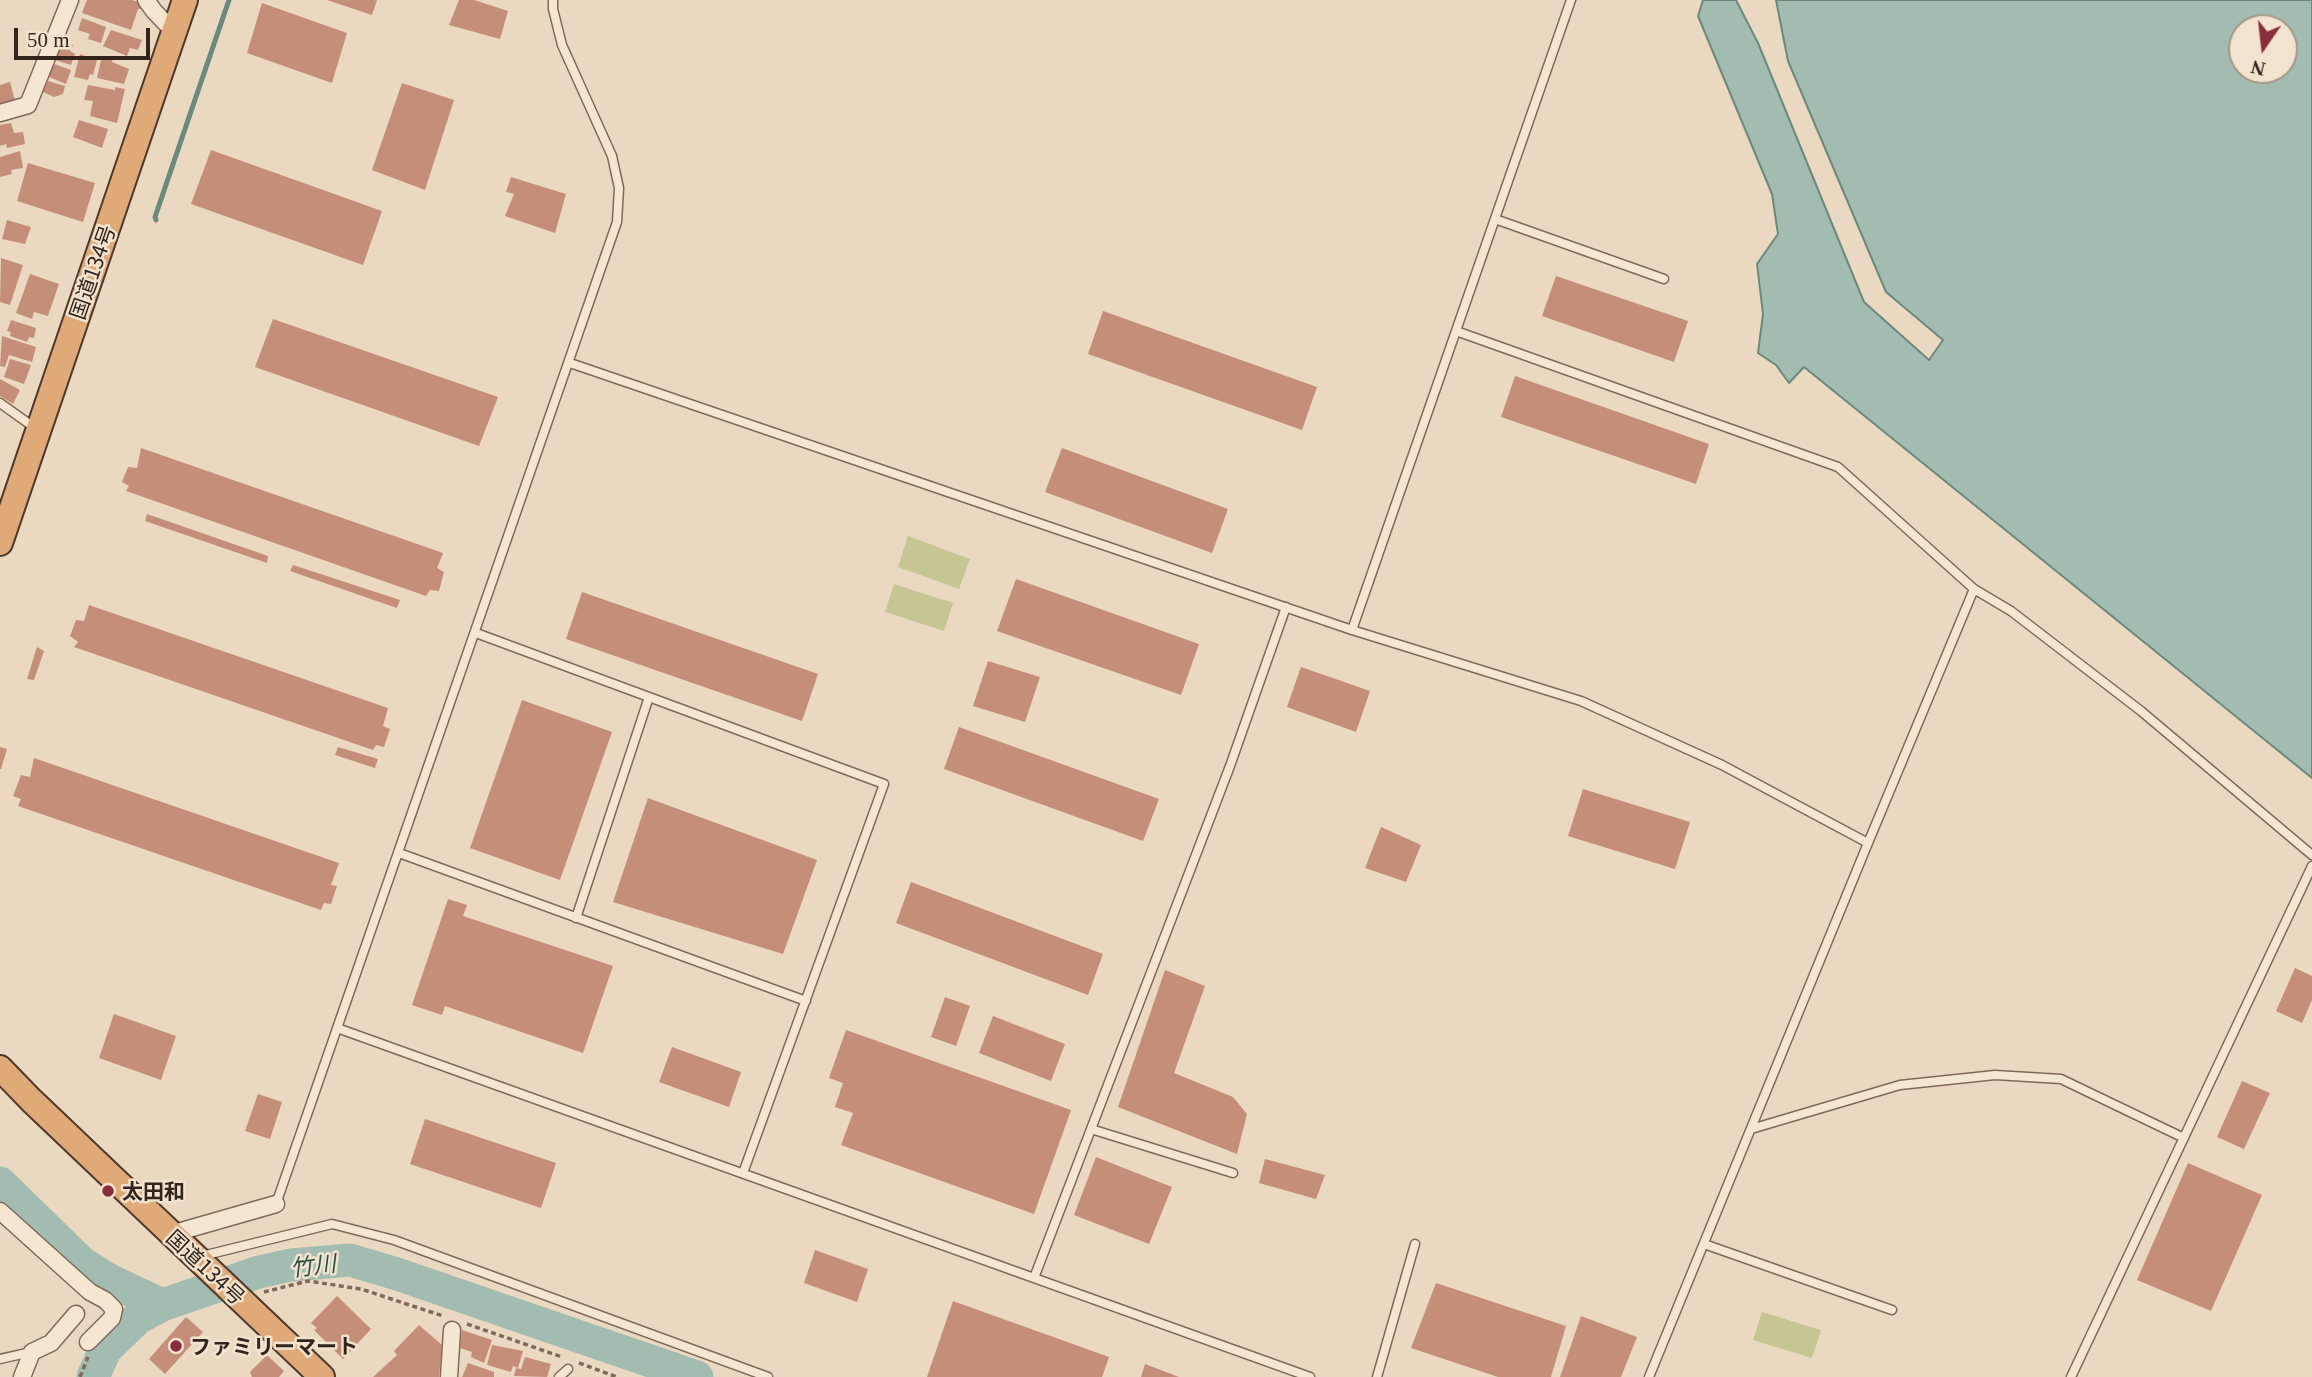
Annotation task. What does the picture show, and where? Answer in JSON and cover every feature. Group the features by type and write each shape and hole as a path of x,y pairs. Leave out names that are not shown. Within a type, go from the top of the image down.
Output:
{"highway":[{"name":"国道134号","path":"0,543 185,0"},
{"name":"国道134号","path":"0,1068 323,1377"}],"street":[{"path":"0,113 28,105 70,0"},
{"path":"146,0 174,32"},
{"path":"171,1234 276,1204"},
{"path":"0,1211 90,1292 105,1300 114,1309 112,1318 88,1342"},
{"path":"22,1377 33,1352 51,1343 76,1314"},
{"path":"449,1377 455,1324"}],"lane":[{"path":"276,1204 617,222 619,188 612,156 562,45 553,0"},
{"path":"1352,629 1571,0"},
{"path":"1495,219 1664,279"},
{"path":"1456,331 1838,467 1974,589 2011,611 2141,711 2312,855"},
{"path":"570,363 1286,607 1581,701 1722,765 1868,843"},
{"path":"0,403 38,430"},
{"path":"1649,1377 1974,589"},
{"path":"1034,1278 1230,766 1286,607"},
{"path":"476,633 884,784 743,1173"},
{"path":"576,918 649,697"},
{"path":"398,853 806,1001"},
{"path":"2071,1377 2312,866"},
{"path":"337,1028 1310,1377"},
{"path":"1751,1129 1900,1085 1995,1075 2061,1079 2184,1138"},
{"path":"1091,1129 1233,1173"},
{"path":"204,1264 332,1224 394,1240 768,1377"},
{"path":"1377,1377 1415,1244"},
{"path":"1704,1244 1892,1310"},
{"path":"0,1359 33,1352"},
{"path":"559,1377 568,1369"}],"path":[{"path":"244,1302 255,1294 308,1282 361,1289 455,1324 617,1377"}],"green space":[{"path":"908,536 970,559 959,589 898,567"},
{"path":"894,584 953,603 944,631 885,612"},
{"path":"1762,1312 1821,1330 1812,1358 1753,1340"}],"shaded area":[{"path":"1703,0 1736,0 1758,43 1864,302 1929,360 1943,340 1886,292 1788,61 1776,0 2312,0 2312,778 1804,367 1789,383 1776,365 1758,353 1763,314 1757,264 1778,234 1772,194 1698,16"}],"building":[{"path":"87,0 132,0 143,4 142,9 138,9 131,30 82,13"},
{"path":"327,0 377,0 372,15"},
{"path":"459,0 474,0 508,11 500,39 449,25"},
{"path":"262,3 347,33 332,83 247,53"},
{"path":"82,18 106,27 101,43 88,39 90,34 78,30"},
{"path":"111,30 142,40 138,50 130,48 127,56 103,46"},
{"path":"63,42 73,45 70,51 75,54 71,65 55,60"},
{"path":"80,54 97,60 93,75 90,74 88,80 74,77"},
{"path":"102,56 113,58 112,62 129,69 124,84 97,78"},
{"path":"54,64 71,70 66,84 49,77"},
{"path":"48,81 65,86 63,94 54,97 43,92"},
{"path":"10,82 15,101 0,105 0,85"},
{"path":"402,83 454,100 425,190 372,170"},
{"path":"88,85 125,89 117,123 90,116 93,101 84,100"},
{"path":"79,120 108,129 102,148 73,137"},
{"path":"11,123 14,133 23,132 25,144 7,148 6,144 0,146 0,125"},
{"path":"211,150 382,211 363,265 191,204"},
{"path":"20,151 23,168 11,170 12,174 0,177 0,157"},
{"path":"28,163 95,183 83,222 17,201"},
{"path":"511,177 566,194 555,233 505,216 514,194 506,192"},
{"path":"7,220 31,227 25,244 2,239"},
{"path":"1,258 23,265 10,305 0,302"},
{"path":"30,274 59,284 48,316 34,312 32,319 16,313"},
{"path":"1556,276 1688,321 1674,362 1542,316"},
{"path":"1103,311 1317,387 1302,430 1088,354"},
{"path":"273,319 498,397 479,446 255,367"},
{"path":"11,320 36,328 34,338 29,337 27,342 10,336 11,332 7,331"},
{"path":"2,336 36,347 32,362 9,355 5,367 0,366"},
{"path":"10,359 31,365 24,384 4,377"},
{"path":"1515,376 1709,444 1696,484 1501,417"},
{"path":"0,379 20,390 13,404 0,396"},
{"path":"141,448 443,553 437,568 444,572 439,591 430,590 426,596 126,491 129,486 122,482 128,467 137,468"},
{"path":"1062,448 1228,509 1212,553 1045,492"},
{"path":"147,514 268,556 267,563 145,521"},
{"path":"293,565 400,600 397,608 290,571"},
{"path":"1016,579 1199,644 1181,695 997,631"},
{"path":"582,592 818,674 802,721 566,639"},
{"path":"89,605 388,708 383,726 390,729 384,747 376,745 373,750 74,647 78,642 70,636 76,620 84,621"},
{"path":"37,647 44,651 34,680 27,679"},
{"path":"988,661 1040,677 1025,722 973,706"},
{"path":"1301,667 1370,691 1356,732 1287,707"},
{"path":"522,700 612,732 560,880 470,848"},
{"path":"959,727 1159,799 1143,841 944,769"},
{"path":"0,747 7,749 1,769 0,769"},
{"path":"338,747 378,759 375,768 335,755"},
{"path":"34,758 339,863 331,885 337,886 331,904 324,903 321,910 18,806 21,799 13,796 21,775 30,777"},
{"path":"1583,789 1690,822 1675,869 1568,836"},
{"path":"648,798 817,860 783,954 613,902"},
{"path":"1381,827 1421,845 1406,882 1365,868"},
{"path":"911,882 1103,954 1088,995 896,923"},
{"path":"448,899 467,905 463,916 613,966 583,1053 445,1006 442,1015 412,1005"},
{"path":"2295,968 2312,976 2312,1000 2302,1023 2276,1011"},
{"path":"1165,970 1205,986 1174,1073 1233,1097 1247,1114 1237,1154 1118,1107"},
{"path":"945,997 970,1006 956,1046 931,1037"},
{"path":"114,1014 176,1036 161,1080 99,1058"},
{"path":"993,1016 1065,1044 1051,1081 979,1053"},
{"path":"846,1030 1071,1110 1034,1214 841,1145 853,1113 835,1107 843,1083 829,1078"},
{"path":"672,1047 741,1072 729,1107 659,1082"},
{"path":"2242,1081 2270,1093 2244,1149 2217,1137"},
{"path":"258,1094 282,1102 270,1139 245,1131"},
{"path":"425,1119 556,1163 541,1208 410,1164"},
{"path":"1096,1157 1172,1187 1149,1244 1074,1215"},
{"path":"1265,1159 1325,1175 1316,1199 1259,1183"},
{"path":"2188,1163 2262,1195 2211,1311 2137,1280"},
{"path":"815,1250 868,1269 857,1302 804,1283"},
{"path":"1436,1283 1566,1326 1551,1377 1498,1377 1411,1348"},
{"path":"337,1296 371,1329 343,1359 314,1330 317,1328 311,1323"},
{"path":"953,1301 1109,1357 1102,1377 927,1377"},
{"path":"1581,1316 1637,1337 1621,1377 1560,1377"},
{"name":"ファミリーマート","path":"186,1317 203,1332 165,1374 149,1359"},
{"path":"419,1325 442,1345 439,1377 373,1377 397,1355 394,1351"},
{"path":"462,1330 492,1340 484,1363 471,1357 472,1352 460,1348"},
{"path":"492,1345 523,1351 518,1368 513,1366 511,1372 487,1365"},
{"path":"267,1355 284,1371 279,1377 252,1377 250,1372"},
{"path":"525,1357 551,1364 547,1377 514,1376 516,1368 521,1369"},
{"path":"468,1363 494,1372 494,1377 462,1377"},
{"path":"1145,1364 1179,1377 1141,1377"}],"waterway":[{"path":"156,220 229,0"},
{"name":"竹川","path":"0,1183 82,1263 109,1280 162,1305"},
{"name":"竹川","path":"93,1377 105,1350 138,1318 162,1305 259,1272 291,1265 350,1260 697,1377"}],"place":[{"name":"太田和","path":"108,1191"},
{"name":"ファミリーマート","path":"176,1346"}]}
